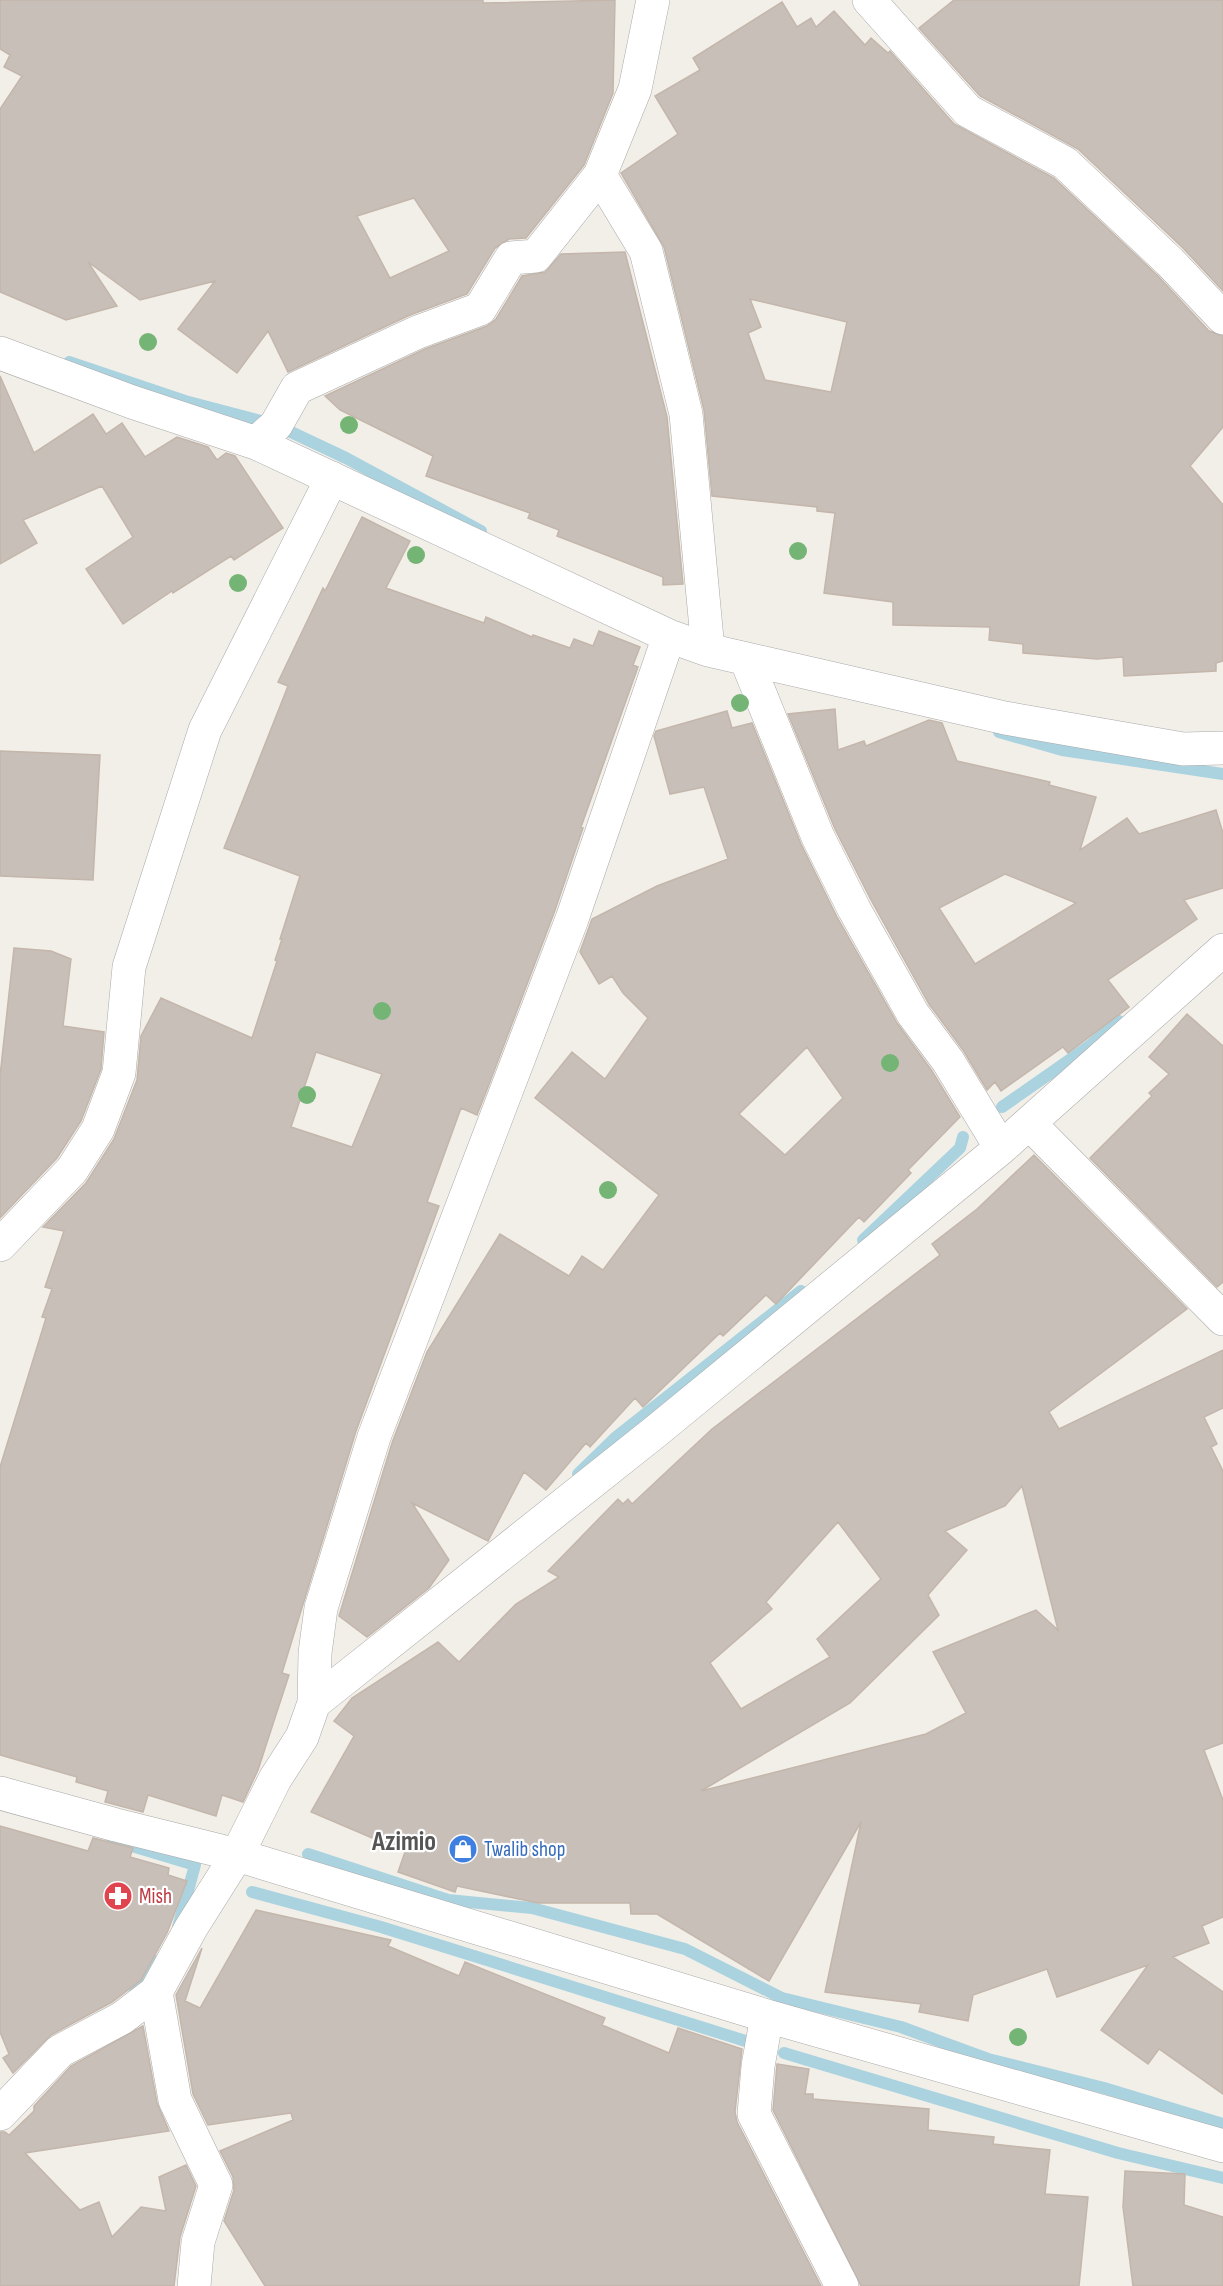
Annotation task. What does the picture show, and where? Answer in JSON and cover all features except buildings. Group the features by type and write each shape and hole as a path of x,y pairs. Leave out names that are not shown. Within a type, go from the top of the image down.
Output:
{"street":[{"path":"256,443 276,424 297,388 418,332 480,309 511,258 536,256 600,175 635,89 653,0"},
{"path":"869,0 968,111 1065,163 1170,262 1223,318"},
{"path":"600,175 646,251 687,414 708,650"},
{"path":"0,353 132,402 256,443 669,636 708,650 1005,718 1183,749 1223,748"},
{"path":"0,1245 72,1170 98,1129 119,1073 129,967 205,730 332,478"},
{"path":"0,2114 60,2051 122,2018 156,1992 191,1928 237,1855 275,1779 302,1737 314,1703 315,1653 321,1608 374,1437 572,919 669,636"},
{"path":"746,659 818,837 854,909 913,1014 948,1061 1001,1148"},
{"path":"314,1703 655,1432 1001,1148 1223,950"},
{"path":"1029,1124 1223,1318"},
{"path":"0,1793 237,1855 767,2016 1223,2146"},
{"path":"156,1992 175,2100 216,2185 198,2242 194,2286"},
{"path":"767,2016 758,2066 754,2114 842,2286"}],"waterway":[{"path":"69,362 185,401 276,425 346,458 481,531"},
{"path":"999,732 1062,750 1223,774"},
{"path":"1002,1107 1088,1047 1119,1021"},
{"path":"863,1240 960,1148 963,1137"},
{"path":"578,1474 615,1438 801,1291"},
{"path":"112,1840 195,1865 178,1927"},
{"path":"308,1854 448,1900 532,1908 685,1949 782,1998 901,2027 988,2059 1104,2088 1223,2124"},
{"path":"252,1892 381,1927 752,2043"},
{"path":"134,1994 155,1961"},
{"path":"784,2053 1118,2153 1223,2178"}],"place":[{"name":"Twalib shop","path":"463,1849"},
{"name":"Mish","path":"118,1896"}],"district":[{"name":"Azimio","path":"404,1841"}]}
